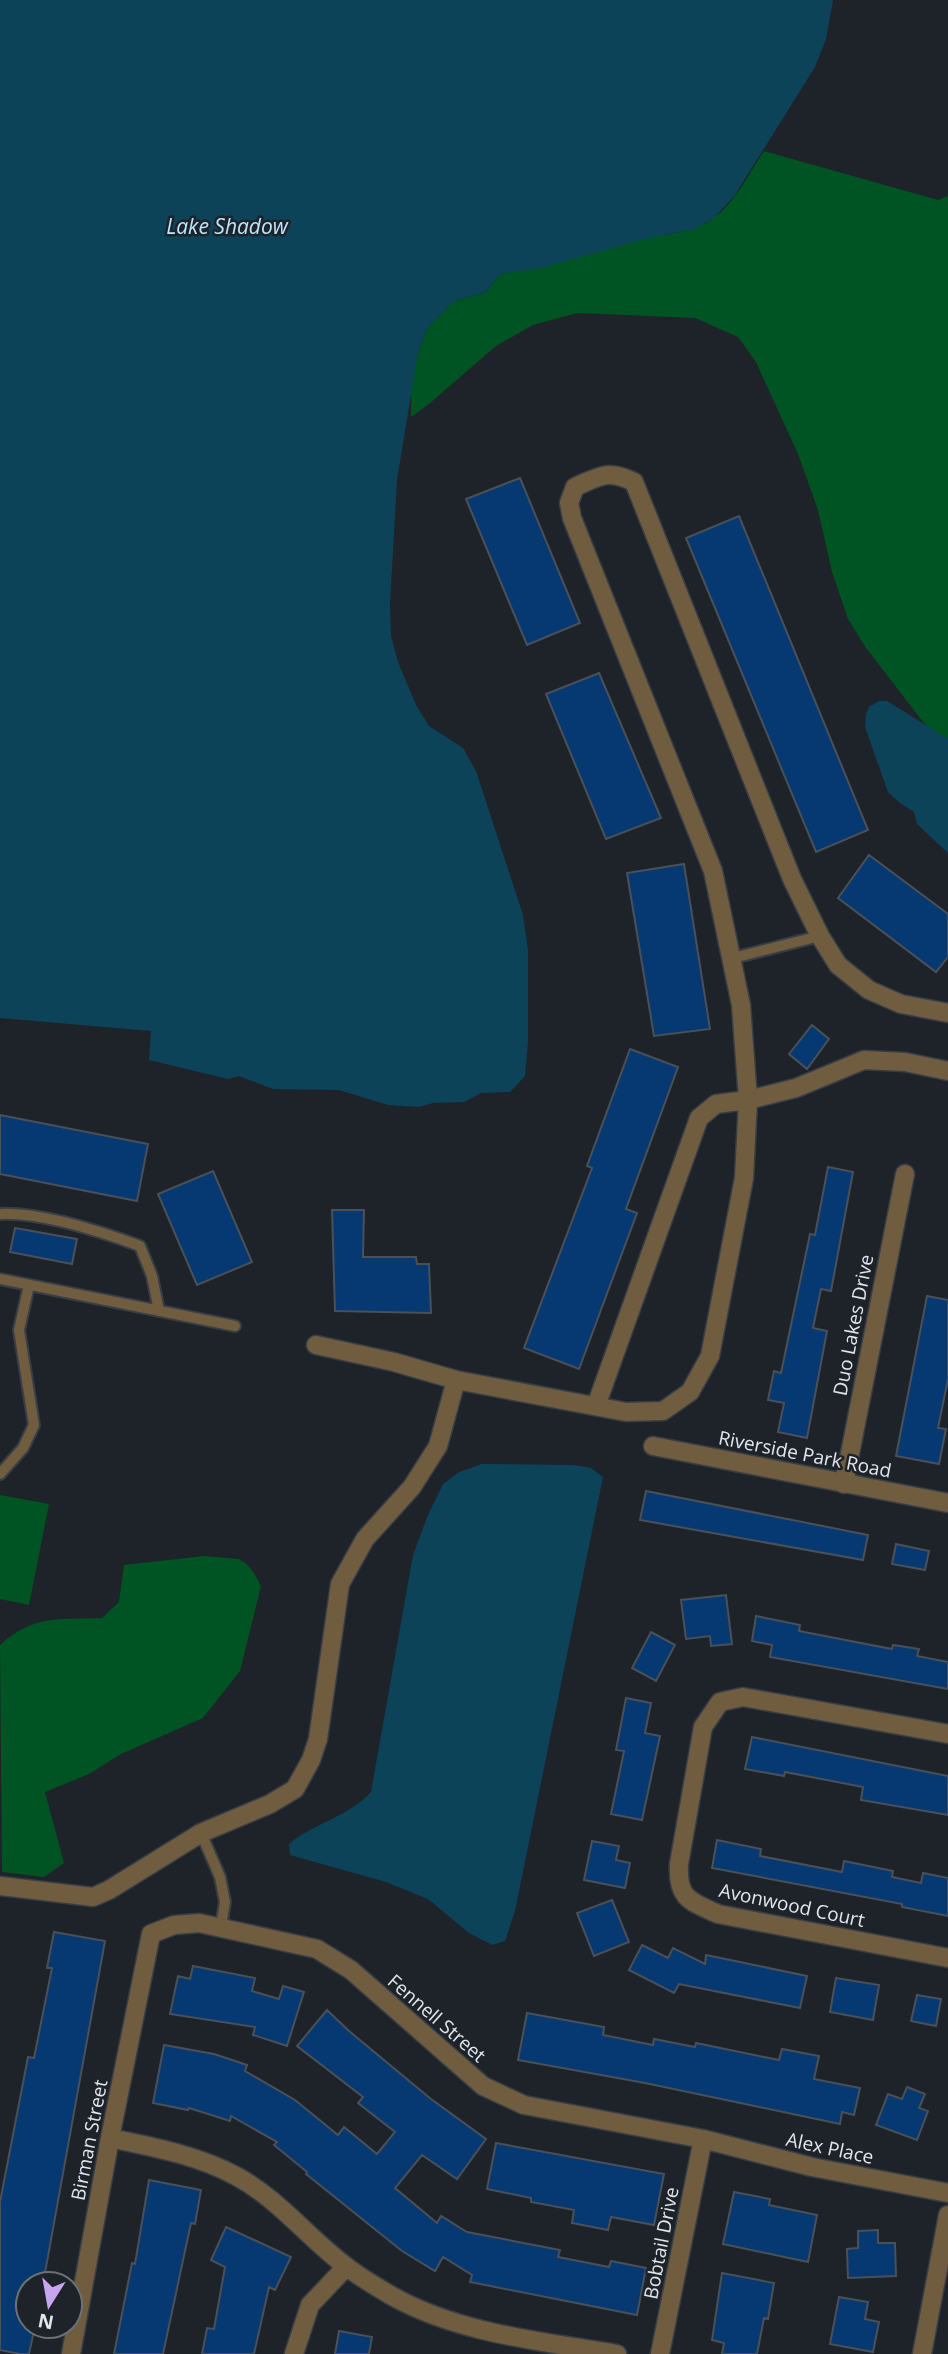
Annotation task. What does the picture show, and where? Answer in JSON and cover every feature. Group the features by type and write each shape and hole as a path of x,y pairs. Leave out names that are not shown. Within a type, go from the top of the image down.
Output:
{"street":[{"path":"316,1345 394,1362 456,1380 626,1412 663,1411 690,1392 710,1356 744,1178 748,1100 741,1004 713,871 572,518 569,503 575,487 605,473 620,474 634,482 792,879 820,936 838,965 869,990 901,1004 948,1013"},
{"path":"596,1406 699,1118 716,1104 748,1100 796,1088 864,1060 905,1062 948,1071"},
{"name":"Duo Lakes Drive","path":"844,1484 905,1174"},
{"path":"0,1886 93,1898 201,1833 270,1804 295,1789 311,1760 318,1739 340,1584 365,1539 412,1487 438,1446 456,1380"},
{"name":"Riverside Park Road","path":"653,1446 948,1503"},
{"name":"Avonwood Court","path":"948,1734 743,1697 720,1702 704,1727 678,1882 691,1902 718,1914 948,1958"},
{"name":"Fennell Street","path":"151,1934 174,1925 199,1923 317,1949 351,1970 482,2086 524,2105 703,2139"},
{"name":"Birman Street","path":"71,2354 110,2138 151,1934"},
{"path":"110,2138 186,2155 237,2176 267,2197 346,2267 392,2296 439,2318 498,2333 617,2354"},
{"name":"Alex Place","path":"703,2139 812,2167 948,2193"},
{"name":"Bobtail Drive","path":"660,2354 703,2139"},
{"path":"922,2354 948,2215"},
{"path":"294,2354 310,2305 346,2267"}],"lane":[{"path":"733,958 820,936"},
{"path":"0,1214 15,1213 100,1232 140,1247 152,1276 159,1311"},
{"path":"0,1279 235,1326"},
{"path":"0,1474 23,1448 34,1425 19,1330 29,1285"},
{"path":"201,1833 220,1877 225,1902 221,1926"}],"green space":[{"path":"764,151 938,200 948,196 948,767 930,731 866,648 848,619 832,572 818,510 798,454 756,362 738,337 695,318 577,313 533,325 496,346 411,417 411,387 418,352 428,327 454,301 486,292 500,274 704,224 728,205"},
{"path":"0,1495 49,1504 29,1605 0,1599"},
{"path":"204,1556 239,1559 247,1564 261,1586 240,1671 203,1718 121,1754 89,1774 45,1792 64,1863 44,1877 2,1872 0,1645 12,1635 36,1623 60,1619 102,1618 119,1602 124,1565"}],"water":[{"name":"Lake Shadow","path":"0,0 833,0 826,39 815,67 735,195 714,218 695,229 648,238 541,268 500,274 486,292 454,301 428,327 418,352 397,480 390,604 391,636 398,662 416,705 429,726 463,748 476,771 523,915 528,950 528,1041 525,1076 510,1092 481,1093 464,1102 433,1103 419,1107 388,1105 339,1090 273,1089 239,1076 228,1079 149,1060 151,1031 0,1018"},
{"path":"879,701 887,701 948,739 948,853 917,824 914,812 888,792 865,727 869,707"},
{"path":"482,1464 574,1465 591,1468 603,1477 515,1911 505,1941 492,1945 469,1933 428,1899 386,1882 290,1855 289,1844 352,1808 371,1792 413,1555 443,1484 459,1472"}],"building":[{"path":"520,478 580,623 527,645 466,499"},
{"path":"739,516 868,830 816,852 686,538"},
{"path":"599,673 661,818 606,839 546,694"},
{"path":"869,855 948,914 948,957 936,972 838,898"},
{"path":"684,864 710,1029 654,1036 627,873"},
{"path":"812,1025 829,1039 807,1069 789,1054"},
{"path":"630,1049 678,1067 626,1209 637,1213 579,1369 524,1348 592,1168 587,1166"},
{"path":"0,1115 148,1144 137,1201 0,1174"},
{"path":"828,1167 853,1172 831,1291 821,1289 813,1328 827,1331 807,1438 778,1432 784,1403 768,1400 774,1371 781,1373 810,1234 815,1235"},
{"path":"213,1171 252,1262 197,1285 158,1194"},
{"path":"332,1210 364,1210 363,1257 416,1257 417,1264 429,1264 431,1313 335,1311"},
{"path":"15,1228 77,1239 72,1264 10,1252"},
{"path":"927,1296 948,1300 948,1379 938,1428 946,1429 939,1464 896,1456"},
{"path":"646,1491 868,1535 863,1560 640,1520"},
{"path":"896,1544 929,1551 925,1570 892,1564"},
{"path":"726,1595 732,1644 711,1646 710,1636 686,1639 681,1600"},
{"path":"756,1616 800,1625 799,1631 892,1649 893,1645 919,1649 917,1656 948,1662 948,1689 770,1657 772,1645 752,1641"},
{"path":"651,1632 675,1645 656,1681 632,1668"},
{"path":"626,1698 651,1703 645,1733 660,1736 642,1820 611,1814 624,1751 616,1750"},
{"path":"752,1737 948,1776 948,1815 861,1800 863,1787 785,1772 784,1776 745,1769"},
{"path":"717,1840 761,1849 760,1856 842,1872 844,1861 893,1871 892,1877 921,1883 923,1873 948,1878 948,1916 902,1907 902,1904 712,1868"},
{"path":"592,1841 619,1846 616,1860 630,1863 625,1888 584,1880"},
{"path":"612,1900 629,1942 594,1956 577,1913"},
{"path":"54,1932 105,1941 46,2270 14,2270 14,2340 32,2340 29,2354 20,2354 0,2350 0,2202 28,2057 34,2058 52,1968 47,1968"},
{"path":"642,1945 668,1958 673,1948 705,1964 706,1955 807,1976 800,2008 679,1984 674,1993 629,1970"},
{"path":"193,1966 255,1978 252,1991 279,1999 283,1986 304,1992 287,2046 253,2035 255,2027 170,2014 178,1976 190,1979"},
{"path":"836,1978 879,1985 873,2020 830,2012"},
{"path":"917,1995 941,1999 936,2026 911,2021"},
{"path":"327,2010 431,2099 486,2139 457,2179 422,2155 395,2188 437,2223 441,2216 467,2232 560,2250 558,2257 609,2267 611,2261 646,2268 637,2315 470,2282 472,2275 443,2257 435,2271 402,2251 306,2174 307,2172 274,2145 277,2142 231,2116 230,2121 189,2108 188,2110 153,2103 164,2045 214,2054 247,2065 245,2071 295,2100 338,2135 344,2127 377,2154 395,2132 358,2103 363,2097 297,2046"},
{"path":"527,2013 604,2027 603,2035 653,2045 654,2039 695,2047 696,2043 779,2060 782,2049 819,2056 814,2079 860,2088 854,2115 842,2112 840,2124 645,2083 518,2060"},
{"path":"907,2087 925,2094 919,2108 928,2111 917,2140 876,2125 888,2094 902,2099"},
{"path":"496,2143 664,2174 654,2225 611,2217 608,2230 572,2223 574,2210 531,2202 531,2198 487,2189"},
{"path":"149,2180 201,2190 195,2224 191,2223 163,2354 114,2354 132,2263 135,2264"},
{"path":"734,2192 770,2199 769,2205 817,2215 808,2262 723,2244"},
{"path":"226,2227 291,2257 275,2290 269,2287 254,2354 202,2354 207,2328 214,2329 225,2267 211,2260"},
{"path":"878,2230 878,2243 895,2243 896,2276 848,2278 847,2249 858,2248 858,2231"},
{"path":"722,2273 774,2283 768,2319 764,2318 757,2354 722,2354 724,2343 712,2340"},
{"path":"839,2297 868,2302 865,2319 879,2322 873,2352 830,2344"},
{"path":"339,2331 372,2337 369,2354 335,2354"}]}
